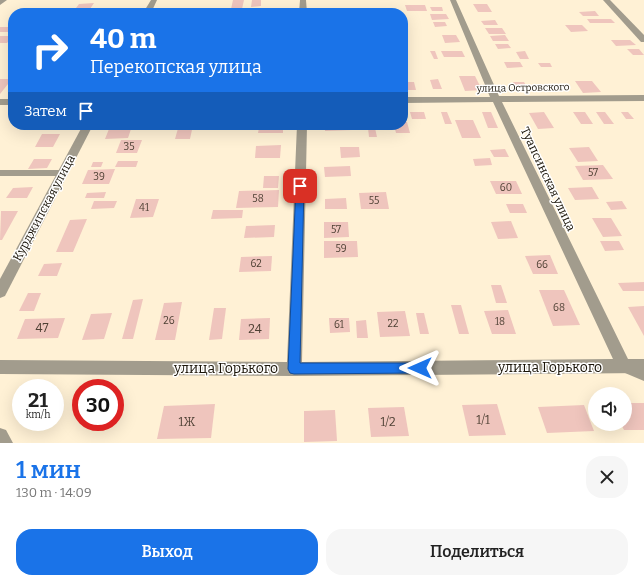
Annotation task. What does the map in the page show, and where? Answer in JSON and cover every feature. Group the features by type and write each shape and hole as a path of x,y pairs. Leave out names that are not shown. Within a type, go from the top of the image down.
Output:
{"street":[{"path":"0,3 4,0"},
{"name":"Туапсинская улица","path":"453,0 496,100 624,367"},
{"path":"606,0 644,40"},
{"name":"улица Островского","path":"408,100 644,98"},
{"name":"Курджипская улица","path":"0,292 85,130"},
{"path":"294,369 302,130"},
{"name":"улица Горького","path":"0,367 294,369 644,366"},
{"path":"0,436 4,443"}],"lane":[{"path":"0,173 63,172"},
{"path":"624,367 644,375"}],"building":[{"path":"233,0 244,0 242,8 231,8"},
{"path":"252,0 261,0 261,6 251,7"},
{"path":"94,3 91,8 76,8 79,4"},
{"path":"473,4 487,4 492,12 478,12"},
{"path":"405,5 425,5 427,11 408,11 408,8 406,8"},
{"path":"430,7 442,7 443,11 432,11"},
{"path":"595,11 599,16 583,16 579,12"},
{"path":"430,14 446,14 449,19 432,20"},
{"path":"587,19 611,19 615,23 590,23"},
{"path":"495,20 498,25 484,25 481,21"},
{"path":"433,22 445,22 447,26 435,27"},
{"path":"565,25 582,25 588,31 571,32"},
{"path":"0,27 8,27 8,32 0,32"},
{"path":"485,28 502,28 506,34 489,34"},
{"path":"442,35 456,35 460,42 445,43"},
{"path":"505,35 509,41 493,41 490,36"},
{"path":"0,36 8,36 7,43 0,43"},
{"path":"611,40 630,40 636,45 616,46"},
{"path":"495,44 508,44 511,48 498,49"},
{"path":"627,49 639,49 644,55 633,55"},
{"path":"430,51 435,51 438,59 434,59"},
{"path":"441,51 462,51 465,57 444,57"},
{"path":"525,51 529,59 520,59 516,52"},
{"path":"504,62 520,62 523,67 507,68"},
{"path":"538,63 550,63 552,67 541,67"},
{"path":"459,76 475,76 482,90 465,91"},
{"path":"0,79 8,79 8,84 0,94"},
{"path":"438,79 442,89 433,89 430,80"},
{"path":"575,81 592,81 601,92 583,93"},
{"path":"408,82 414,82 416,90 408,90"},
{"path":"513,82 524,82 529,90 518,91"},
{"path":"410,112 424,112 426,119 412,119"},
{"path":"441,112 447,112 452,124 445,124"},
{"path":"482,112 491,112 498,128 488,128"},
{"path":"544,112 554,128 538,129 529,113"},
{"path":"573,112 585,112 593,124 581,124"},
{"path":"596,112 605,112 614,124 604,124"},
{"path":"621,112 628,112 634,119 626,119"},
{"path":"455,120 473,120 481,138 462,138"},
{"path":"408,126 410,133 396,133 395,130 408,130"},
{"path":"109,130 131,130 128,138 105,139"},
{"path":"178,130 192,130 190,139 175,139"},
{"path":"259,130 283,130 283,133 258,133"},
{"path":"325,130 352,130 325,131"},
{"path":"368,130 375,130 377,137 369,137"},
{"path":"42,134 60,134 53,147 35,147"},
{"path":"121,140 142,140 137,153 116,153"},
{"path":"281,145 280,158 255,158 256,146"},
{"path":"340,147 359,147 360,157 341,158"},
{"path":"589,147 598,161 578,162 569,148"},
{"path":"505,149 509,157 494,157 490,150"},
{"path":"490,158 492,165 475,166 473,159"},
{"path":"34,159 52,159 47,168 28,169"},
{"path":"118,161 138,161 136,167 115,167"},
{"path":"93,162 103,162 101,167 91,167"},
{"path":"603,165 613,179 583,180 575,166"},
{"path":"350,166 351,176 325,177 324,167"},
{"path":"115,169 109,184 82,184 88,170"},
{"path":"264,176 279,176 278,188 263,188"},
{"path":"490,181 516,181 522,194 496,194"},
{"path":"33,187 27,198 6,198 13,188"},
{"path":"592,187 599,199 575,200 568,188"},
{"path":"279,190 278,207 236,208 239,191"},
{"path":"106,192 104,198 85,198 87,193"},
{"path":"386,192 389,209 361,209 359,193"},
{"path":"346,198 347,209 325,209 325,199"},
{"path":"136,199 159,199 153,217 130,218"},
{"path":"94,201 117,201 114,208 91,209"},
{"path":"622,201 627,209 611,210 606,202"},
{"path":"506,204 523,204 527,213 510,213"},
{"path":"213,210 243,210 242,218 211,219"},
{"path":"1,211 18,211 2,240 0,240"},
{"path":"592,218 611,218 622,236 603,237"},
{"path":"87,219 73,252 56,252 70,220"},
{"path":"511,221 518,238 498,239 491,222"},
{"path":"324,222 348,222 349,237 324,238"},
{"path":"275,225 274,237 244,238 246,226"},
{"path":"324,241 357,241 358,257 324,258"},
{"path":"600,241 619,241 624,250 605,251"},
{"path":"550,255 558,274 533,274 525,256"},
{"path":"272,256 271,271 239,272 241,257"},
{"path":"62,263 57,276 38,276 44,264"},
{"path":"644,282 644,291 623,291 618,283"},
{"path":"491,285 501,285 507,303 496,303"},
{"path":"539,290 564,290 580,325 553,326"},
{"path":"28,293 41,293 34,311 19,311"},
{"path":"143,299 133,339 122,339 133,300"},
{"path":"182,302 175,340 155,340 164,303"},
{"path":"451,305 461,305 469,334 459,334"},
{"path":"644,306 644,336 628,307"},
{"path":"214,308 226,308 222,339 209,340"},
{"path":"508,310 516,334 492,334 484,311"},
{"path":"405,311 410,336 380,337 377,312"},
{"path":"112,313 104,339 82,340 91,314"},
{"path":"416,313 424,313 429,334 420,334"},
{"path":"65,318 58,338 17,339 25,319"},
{"path":"270,318 269,339 239,340 241,319"},
{"path":"329,318 349,318 350,332 330,333"},
{"path":"366,320 368,338 357,338 356,321"},
{"path":"632,403 644,403 644,430 632,430"},
{"path":"215,404 211,438 157,439 164,406"},
{"path":"497,404 506,435 469,436 462,405"},
{"path":"584,405 588,415 588,431 594,431 547,433 538,407"},
{"path":"404,407 409,436 371,437 368,408"},
{"path":"335,410 337,441 304,442 304,411"}],"route":[{"path":"300,186 294,369 420,368"}]}
